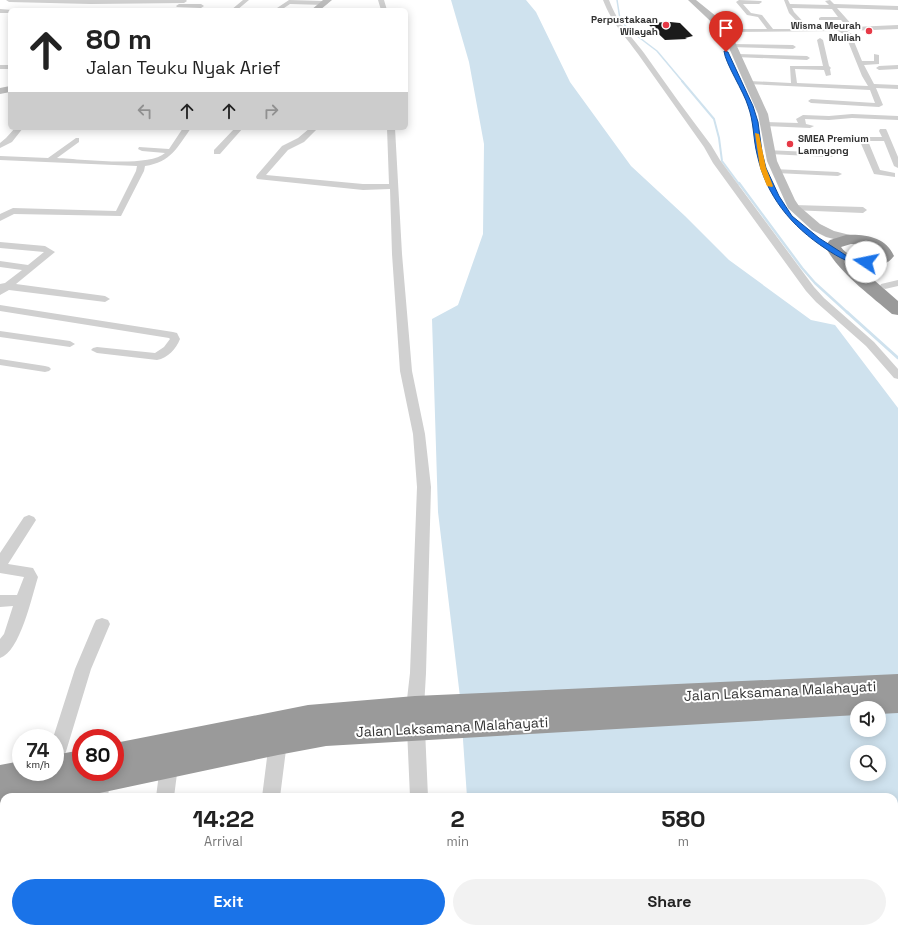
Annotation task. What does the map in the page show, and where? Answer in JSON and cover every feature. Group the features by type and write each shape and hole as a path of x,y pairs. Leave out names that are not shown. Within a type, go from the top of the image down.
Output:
{"highway":[{"path":"890,250 857,240 836,243 834,246 838,254 856,274 898,310"},
{"path":"838,254 858,262 873,262 890,250"},
{"path":"890,250 881,273 881,280 891,284 898,298"},
{"name":"Jalan Laksamana Malahayati","path":"124,771 169,766 278,742 350,723 898,685"},
{"name":"Jalan Laksamana Malahayati","path":"413,719 898,701"},
{"name":"Jalan Laksamana Malahayati","path":"124,767 308,717 350,723"},
{"path":"0,779 12,777"},
{"name":"Jalan Laksamana Malahayati","path":"27,793 73,781"}],"main road":[{"path":"685,0 702,13 714,27 765,124 763,155 776,171 794,208 816,227 830,234 857,240"},
{"path":"692,0 719,23 738,56 749,83 755,106 754,116 756,133"},
{"path":"317,8 326,1"},
{"path":"779,201 797,224 838,254"}],"street":[{"path":"9,0 90,2 185,0"},
{"path":"177,8 185,0"},
{"path":"236,8 246,0"},
{"path":"606,0 612,16 619,27 634,44 704,141 716,162 742,195 810,289 820,300 870,344 898,376"},
{"path":"785,0 790,6 792,13 809,31"},
{"path":"827,0 836,13 852,29"},
{"path":"280,8 289,2 326,1"},
{"path":"759,2 739,2 749,14 760,16 770,31"},
{"path":"177,8 201,6"},
{"path":"790,6 832,6 890,13 898,8"},
{"path":"818,12 836,13"},
{"path":"890,13 898,33"},
{"path":"821,19 842,18"},
{"path":"729,38 770,31 785,32 896,27"},
{"path":"749,83 808,84 829,86 879,105 850,39 852,36 840,30"},
{"path":"729,38 788,37 785,32"},
{"path":"729,38 793,47"},
{"path":"820,40 828,68 829,86"},
{"path":"861,63 877,63 876,55"},
{"path":"738,56 807,58"},
{"path":"879,68 898,66"},
{"path":"794,84 792,67 828,68"},
{"path":"808,84 811,104 850,95 872,87 898,87"},
{"path":"838,126 842,117"},
{"path":"803,126 800,118 898,118"},
{"path":"765,124 819,126"},
{"path":"0,147 10,140 18,130"},
{"path":"0,158 140,164 160,161 167,157 186,130"},
{"path":"217,152 237,130"},
{"path":"312,130 301,140 285,148 260,177 370,187 388,186"},
{"path":"391,130 388,186 406,371 419,434 424,474 418,673 413,719 419,793"},
{"path":"883,130 898,166"},
{"path":"886,139 863,139 878,172 895,175 898,185"},
{"path":"50,160 76,140"},
{"path":"142,149 171,151"},
{"path":"763,155 831,155"},
{"path":"0,218 13,211 118,214 140,171 140,164"},
{"path":"776,171 838,174"},
{"path":"794,208 863,210"},
{"path":"0,244 45,249 49,251 49,254 2,288"},
{"path":"0,264 31,268"},
{"path":"2,288 105,299"},
{"path":"0,308 173,335 175,339 168,349 157,357 97,350"},
{"path":"0,334 70,344"},
{"path":"0,362 46,369"},
{"path":"0,652 12,636 31,577 30,573 21,570 4,569 0,566 29,520"},
{"path":"0,601 24,600"},
{"path":"64,729 83,669 102,624"},
{"path":"272,793 278,742"},
{"path":"166,793 169,766"}],"water":[{"path":"451,0 526,0 536,12 570,82 631,166 685,216 729,260 811,320 835,325 898,408 898,793 467,793 460,697 438,512 432,319 458,305 483,234 484,144 469,62"}],"building":[{"path":"647,23 680,23 693,36 685,38 687,39 665,40"}],"waterway":[{"path":"617,0 620,19 628,29 657,51 683,82"},
{"path":"682,81 714,119 719,138 722,161 739,184"},
{"path":"739,183 802,268 815,283 848,313"},
{"path":"847,312 898,358"}],"slow traffic":[{"path":"757,134 763,168 770,186"}],"place":[{"name":"Perpustakaan Wilayah","path":"666,25"},
{"name":"Wisma Meurah Muliah","path":"869,31"},
{"name":"SMEA Premium Lamnyong","path":"790,144"}],"route":[{"path":"726,52 751,106 756,122 759,152 763,168 776,197 790,217 816,240 845,258 858,262 866,262"}]}
